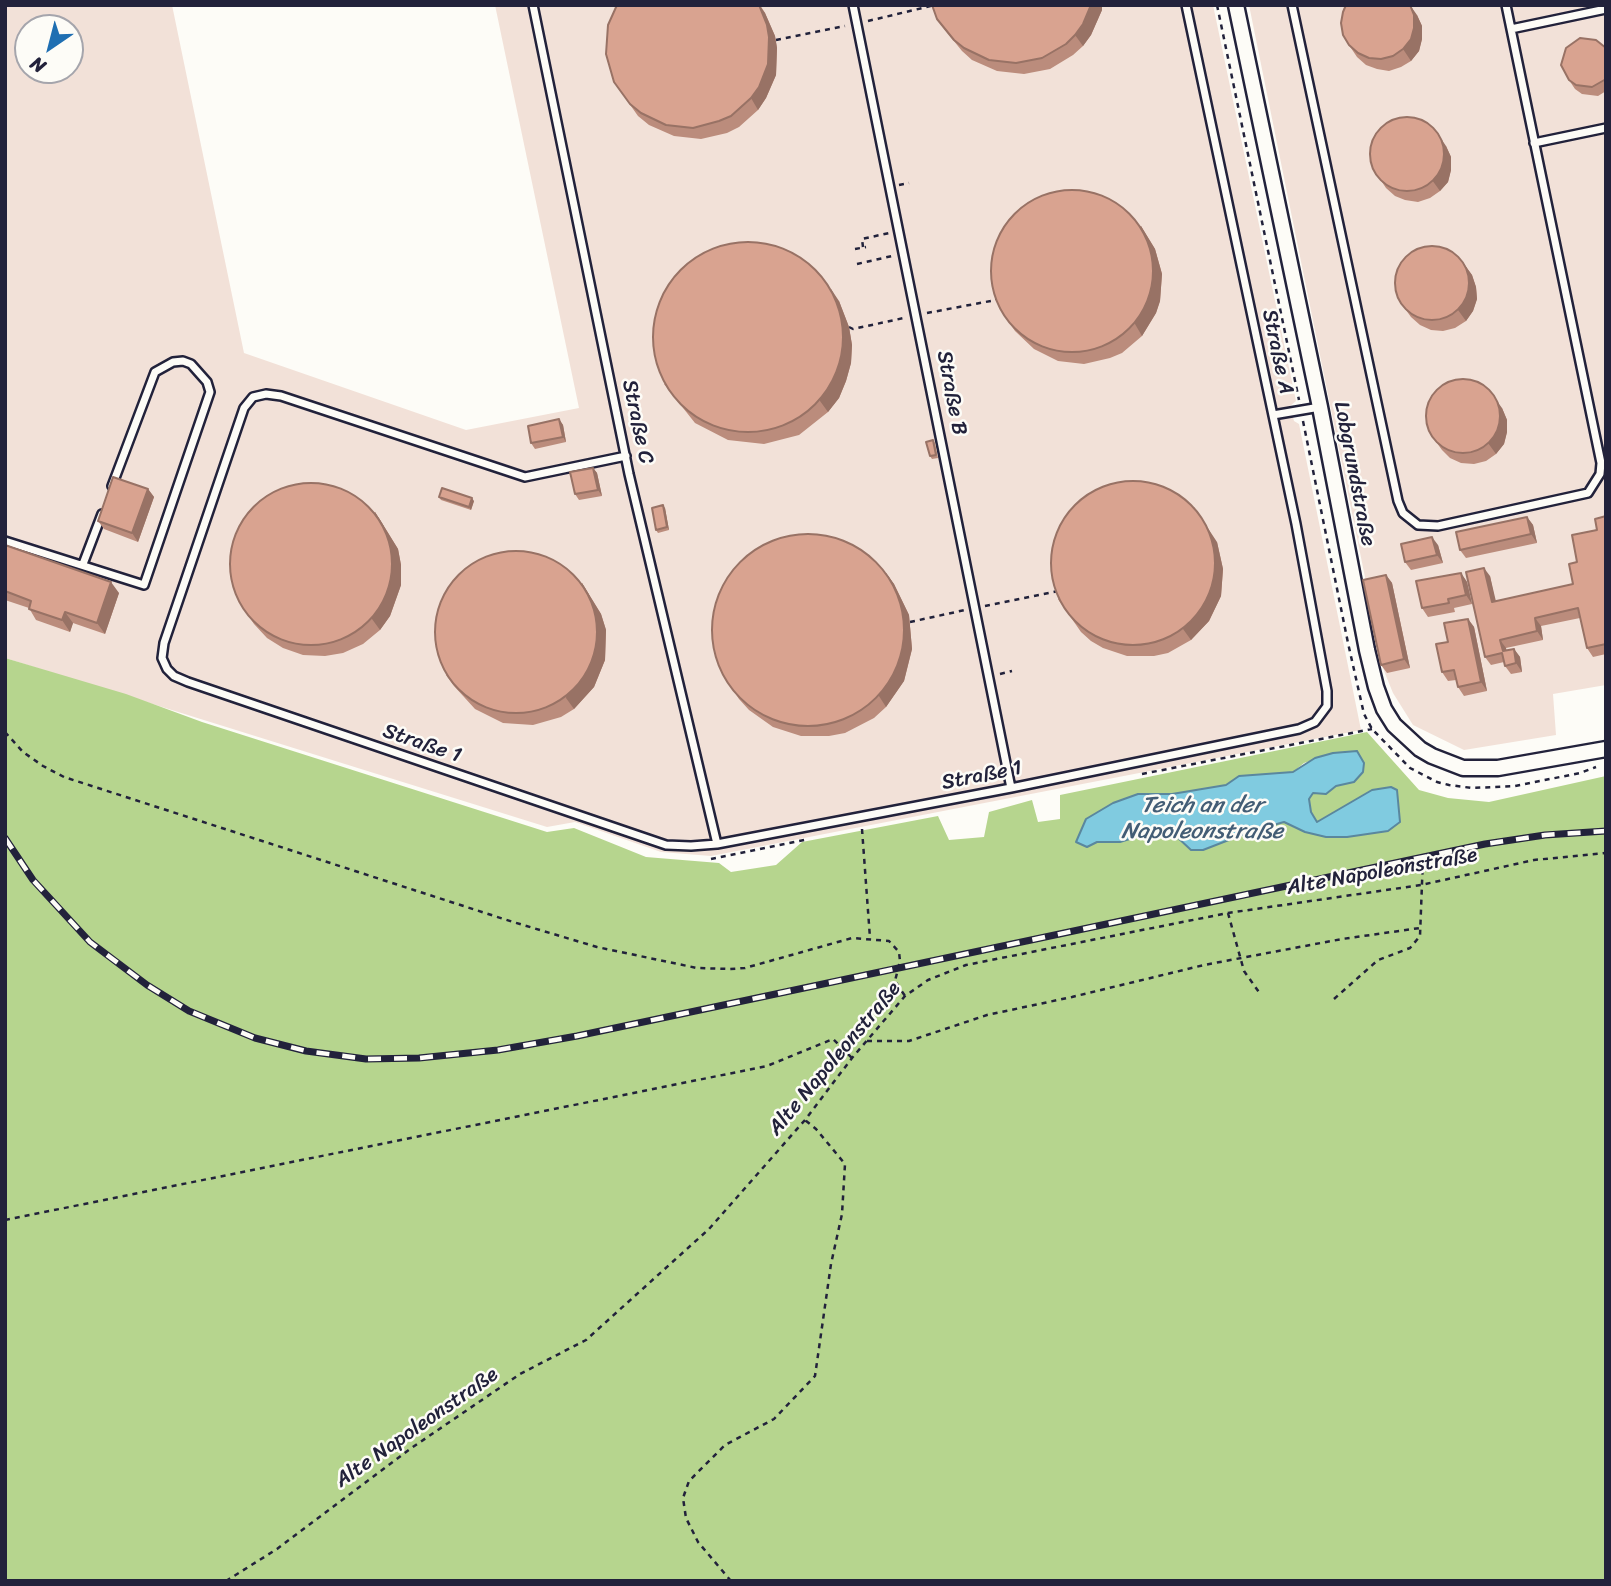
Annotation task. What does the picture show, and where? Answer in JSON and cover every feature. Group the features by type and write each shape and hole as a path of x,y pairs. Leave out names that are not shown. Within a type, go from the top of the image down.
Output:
{"street":[{"name":"Lobgrundstraße","path":"1236,5 1376,687 1394,725 1420,749 1463,768 1498,768 1606,749"}],"lane":[{"name":"Straße C","path":"533,5 626,456 718,844"},
{"name":"Straße B","path":"853,5 894,196 1011,788"},
{"name":"Straße A","path":"1186,5 1273,415 1327,691 1327,706"},
{"path":"1292,5 1398,501 1403,513 1418,525 1438,526 1588,493 1600,474 1598,450 1506,5"},
{"path":"1511,29 1606,9"},
{"path":"1534,143 1606,128"},
{"path":"5,541 144,584 210,392 201,372 191,364 173,362 155,372 82,564"},
{"name":"Straße 1","path":"626,456 525,477 281,396 267,394 253,397 244,408 164,643 162,658 174,676 188,682 666,845 718,844 1299,729 1315,722 1327,706"},
{"path":"1273,415 1320,407"}],"path":[{"path":"871,20 935,5"},
{"path":"776,40 848,25"},
{"path":"897,185 909,183"},
{"path":"855,249 865,247 862,239 882,235"},
{"path":"858,264 899,254"},
{"path":"930,313 996,300 999,295"},
{"path":"849,327 853,329 905,318"},
{"path":"986,606 1060,591"},
{"path":"910,622 964,611"},
{"path":"1001,673 1012,671"},
{"path":"5,732 23,752 64,777 513,922 644,958 697,968 745,968 830,943 870,938 889,941 896,947 900,957 895,981 905,996"},
{"path":"862,829 870,938"},
{"name":"Alte Napoleonstraße","path":"226,1581 277,1549 410,1448 520,1374 586,1340 709,1230 805,1120 852,1058 905,996 928,979 966,965 1228,913 1421,885 1534,860 1606,853"},
{"path":"1334,999 1378,960 1410,948 1420,936 1423,858"},
{"path":"1228,913 1244,971 1261,995"},
{"path":"867,1041 909,1041 986,1015 1240,957 1420,928"},
{"path":"5,1220 767,1066 833,1039 852,1058"},
{"path":"731,1581 698,1542 685,1518 683,1498 689,1481 725,1445 774,1419 815,1376 831,1264 842,1214 845,1164 805,1120"}],"shaded area":[{"path":"5,5 172,5 244,353 466,430 579,408 495,5 1213,5 1296,401 1290,406 1294,421 1299,424 1361,730 711,856 661,852 575,822 547,827 5,658"},
{"path":"1249,5 1606,5 1606,685 1553,694 1556,735 1464,750 1413,725 1393,693 1384,671"}],"green space":[{"path":"5,658 126,694 202,722 547,832 574,828 646,857 719,863 731,872 776,865 802,842 938,816 949,840 984,837 989,812 1032,800 1038,822 1060,819 1060,795 1367,732 1419,790 1448,798 1489,802 1606,776 1606,1581 5,1581","holes":["1333,753 1354,782 1336,786 1326,794 1313,793 1309,799 1311,812 1317,822 1372,790 1391,787 1305,832 1284,822 1191,850 1176,836 1097,842 1138,794 1172,794 1227,785 1239,776 1293,772 1304,763"]}],"water":[{"name":"Teich an der Napoleonstraße","path":"1357,751 1364,763 1363,772 1354,782 1336,786 1326,794 1313,793 1309,799 1311,812 1317,822 1372,790 1391,787 1397,790 1400,822 1388,831 1326,837 1305,832 1284,822 1203,850 1191,850 1176,836 1136,837 1120,842 1097,842 1087,847 1076,842 1086,819 1113,803 1138,794 1172,794 1226,785 1239,776 1293,772 1315,758"}],"building":[{"path":"617,5 759,5 769,37 768,64 759,87 731,116 693,128 666,125 641,113 630,104 614,82 606,54 608,25"},
{"path":"932,5 1091,5 1083,24 1066,44 1042,58 1016,63 989,60 964,48 937,19"},
{"path":"1346,5 1410,5 1414,15 1411,39 1393,56 1369,58 1358,53 1343,35 1341,23"},
{"path":"1580,38 1596,40 1606,48 1606,79 1592,87 1576,85 1569,80 1561,65 1566,48"},
{"path":"1407,117 1421,120 1433,128 1441,140 1444,154 1441,168 1433,180 1421,188 1407,191 1393,188 1381,180 1373,168 1370,154 1373,140 1381,128 1393,120"},
{"path":"1072,190 1103,196 1130,213 1147,240 1153,271 1147,302 1130,329 1103,346 1072,352 1041,346 1014,329 997,302 991,271 997,240 1014,213 1041,196"},
{"path":"748,242 784,249 815,270 836,301 843,337 836,373 815,404 784,425 748,432 712,425 681,404 660,373 653,337 660,301 681,270 712,249"},
{"path":"1432,246 1446,249 1458,257 1466,269 1469,283 1466,297 1458,309 1446,317 1432,320 1418,317 1406,309 1398,297 1395,283 1398,269 1406,257 1418,249"},
{"path":"1463,379 1477,382 1489,390 1497,402 1500,416 1497,430 1489,442 1477,450 1463,453 1449,450 1437,442 1429,430 1426,416 1429,402 1437,390 1449,382"},
{"path":"559,419 563,437 531,443 528,426"},
{"path":"933,440 936,455 930,456 926,442"},
{"path":"593,468 598,490 575,494 570,472"},
{"path":"113,477 148,489 132,533 98,521"},
{"path":"1133,481 1164,487 1191,505 1209,532 1215,563 1209,594 1191,621 1164,639 1133,645 1102,639 1075,621 1057,594 1051,563 1057,532 1075,505 1102,487"},
{"path":"311,483 342,489 369,506 386,533 392,564 386,595 369,622 342,639 311,645 280,639 253,622 236,595 230,564 236,533 253,506 280,489"},
{"path":"442,488 472,498 469,507 439,497"},
{"path":"663,505 667,527 656,530 652,508"},
{"path":"1606,516 1606,644 1587,648 1578,608 1535,618 1537,631 1500,640 1503,651 1514,649 1516,663 1505,666 1502,653 1485,657 1466,572 1484,568 1492,602 1573,584 1569,564 1577,562 1572,535 1597,530 1595,519"},
{"path":"1527,517 1531,534 1460,550 1456,532"},
{"path":"808,534 845,542 876,562 896,593 904,630 896,667 876,698 845,718 808,726 771,718 740,698 720,667 712,630 720,593 740,562 771,542"},
{"path":"1432,537 1437,555 1405,562 1401,544"},
{"path":"5,545 111,582 97,623 65,612 62,620 29,609 31,601 5,591"},
{"path":"516,551 547,557 561,564 573,575 584,587 591,601 597,632 591,663 584,677 573,689 561,700 547,707 516,713 485,707 471,700 459,689 448,677 441,663 435,632 441,601 448,587 459,575 471,564 485,557"},
{"path":"1461,573 1466,595 1448,599 1449,603 1422,608 1416,581"},
{"path":"1386,575 1404,659 1381,665 1363,580"},
{"path":"1468,619 1481,682 1458,687 1454,670 1442,672 1436,644 1448,642 1444,623"}],"railway":[{"path":"5,838 33,880 90,942 147,985 189,1011 255,1038 306,1051 366,1059 419,1058 498,1050 577,1036 1485,844 1545,835 1606,831"}]}
